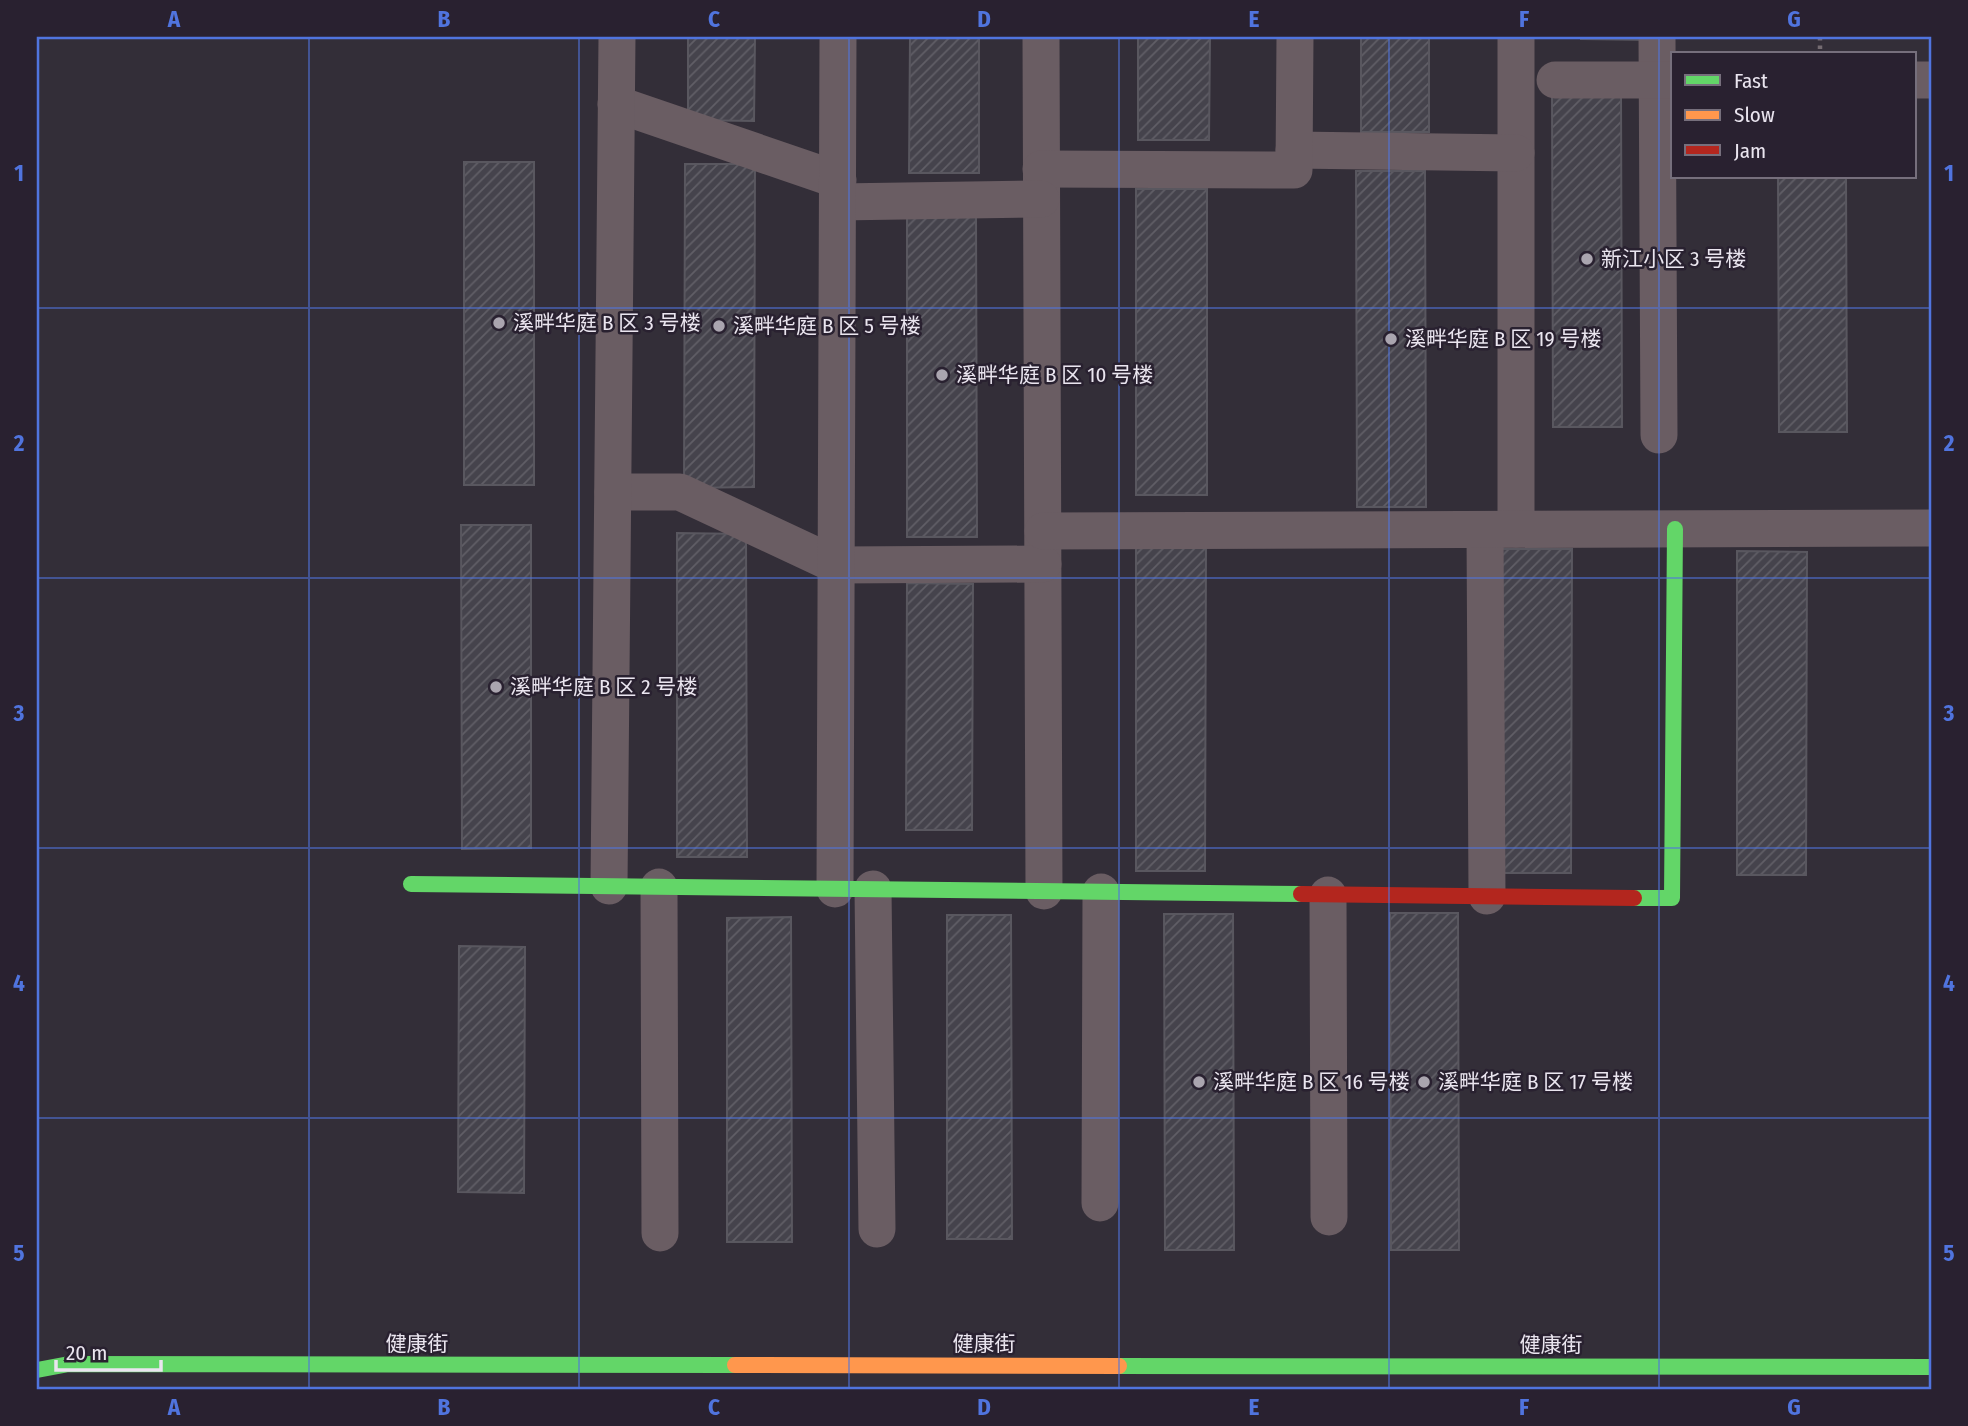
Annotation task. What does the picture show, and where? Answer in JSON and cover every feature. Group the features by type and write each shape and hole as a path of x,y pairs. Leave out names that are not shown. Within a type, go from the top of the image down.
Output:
{"street":[{"path":"609,886 617,37"},
{"path":"835,889 838,37"},
{"path":"1041,37 1044,891"},
{"path":"616,104 838,191 1041,184 1294,170 1295,37"},
{"path":"1487,896 1516,153 1516,37"},
{"path":"1657,37 1665,80 1659,436"},
{"path":"1555,80 1665,80"},
{"path":"1294,150 1516,153"},
{"path":"613,492 680,492 836,565 1043,547 1500,529 1931,528"},
{"path":"411,884 1672,898 1675,529"},
{"path":"659,887 660,1233"},
{"path":"873,889 877,1229"},
{"path":"1100,1203 1101,892"},
{"path":"1328,895 1329,1217"},
{"name":"健康街","path":"37,1370 69,1364 359,1377 1931,1367"}],"building":[{"path":"688,37 755,37 754,121 688,120"},
{"path":"910,37 979,37 979,173 909,173"},
{"path":"1138,37 1210,37 1209,140 1138,140"},
{"path":"1361,37 1429,37 1429,132 1361,132"},
{"path":"1651,37 1651,40 1581,39"},
{"name":"新江小区 3 号楼","path":"1552,91 1621,91 1622,427 1553,427"},
{"name":"溪畔华庭 B 区 3 号楼","path":"464,162 534,162 534,485 464,485"},
{"name":"溪畔华庭 B 区 5 号楼","path":"685,164 755,164 754,487 684,488"},
{"name":"溪畔华庭 B 区 19 号楼","path":"1356,171 1425,171 1426,507 1357,507"},
{"path":"1778,178 1846,178 1847,432 1779,432"},
{"path":"1136,189 1207,189 1207,495 1136,495"},
{"name":"溪畔华庭 B 区 10 号楼","path":"907,213 976,214 977,537 907,537"},
{"name":"溪畔华庭 B 区 2 号楼","path":"461,525 531,525 531,848 462,849"},
{"path":"677,533 746,534 747,857 677,857"},
{"path":"1136,547 1206,547 1205,871 1136,871"},
{"path":"1502,549 1572,549 1571,873 1502,873"},
{"path":"1737,551 1807,552 1806,875 1737,875"},
{"path":"907,583 973,584 972,830 906,830"},
{"name":"溪畔华庭 B 区 17 号楼","path":"1390,913 1458,913 1459,1250 1391,1250"},
{"name":"溪畔华庭 B 区 16 号楼","path":"1164,914 1233,914 1234,1250 1165,1250"},
{"path":"947,915 1011,915 1012,1239 947,1239"},
{"path":"791,917 792,1242 727,1242 727,918"},
{"path":"459,946 525,947 524,1193 458,1192"}],"traffic: fast":[{"path":"1634,898 1672,898 1675,529"},
{"path":"411,884 1301,894"},
{"path":"37,1370 69,1364 735,1365"},
{"path":"1119,1366 1931,1367"}],"traffic: slow":[{"path":"735,1365 1119,1366"}],"traffic: jam":[{"path":"1301,894 1634,898"}],"place":[{"name":"新江小区 3 号楼","path":"1587,259"},
{"name":"溪畔华庭 B 区 3 号楼","path":"499,323"},
{"name":"溪畔华庭 B 区 5 号楼","path":"719,326"},
{"name":"溪畔华庭 B 区 19 号楼","path":"1391,339"},
{"name":"溪畔华庭 B 区 10 号楼","path":"942,375"},
{"name":"溪畔华庭 B 区 2 号楼","path":"496,687"},
{"name":"溪畔华庭 B 区 16 号楼","path":"1199,1082"},
{"name":"溪畔华庭 B 区 17 号楼","path":"1424,1082"}]}
